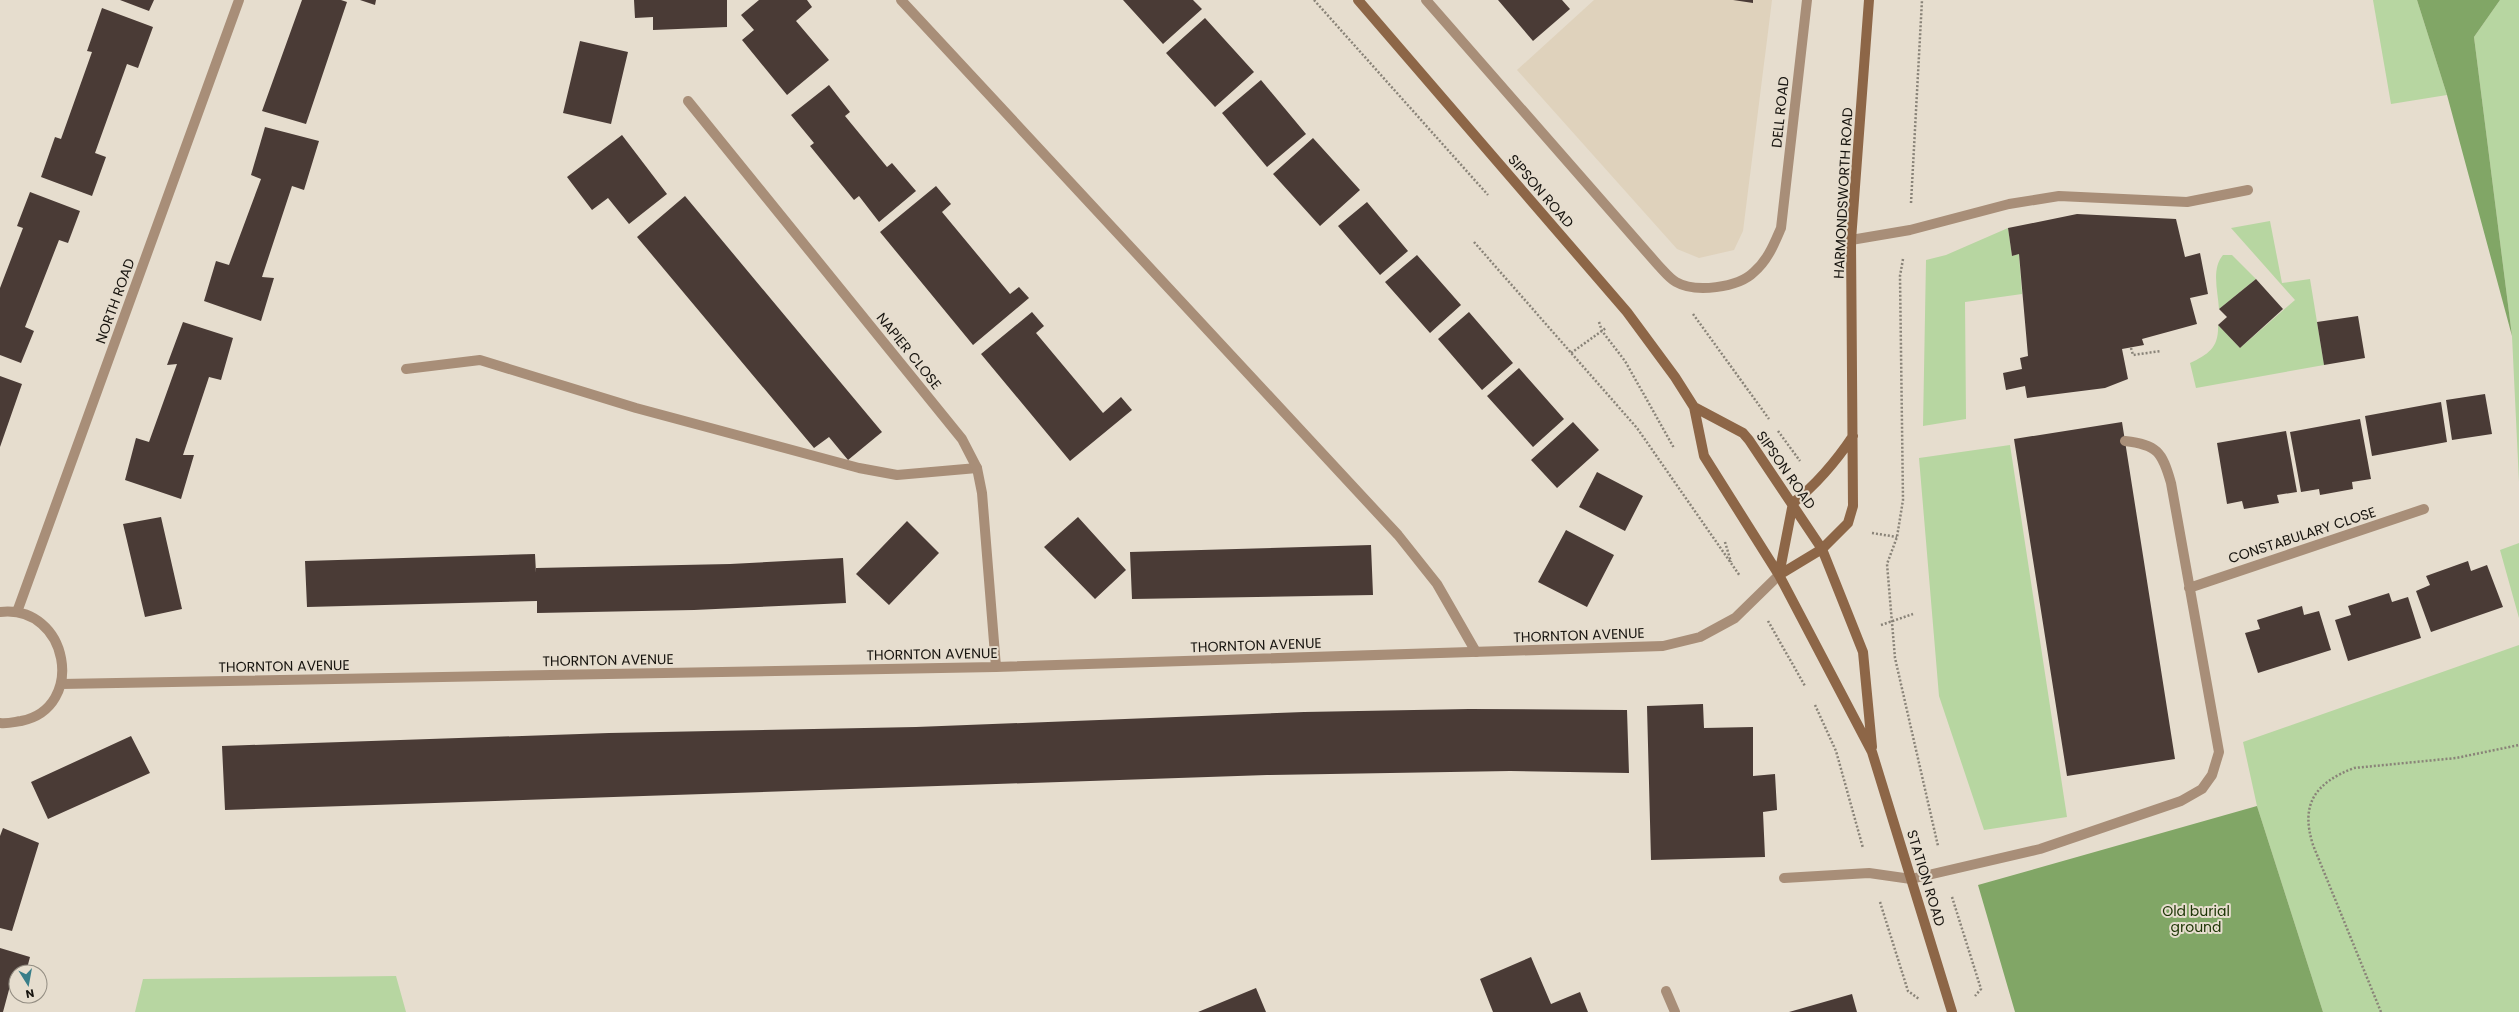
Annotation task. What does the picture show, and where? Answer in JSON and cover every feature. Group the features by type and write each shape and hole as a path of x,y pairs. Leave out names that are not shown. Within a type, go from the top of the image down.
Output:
{"street":[{"name":"NORTH ROAD","path":"17,612 239,0"},
{"path":"901,0 1398,535 1437,584 1476,652"},
{"name":"SIPSON ROAD","path":"1358,0 1627,312 1671,371 1694,407 1704,456 1779,575"},
{"path":"1426,0 1658,265 1676,282"},
{"name":"DELL ROAD","path":"1676,282 1704,288 1731,285 1754,273 1770,253 1781,228 1807,0"},
{"name":"HARMONDSWORTH ROAD","path":"1779,575 1822,549 1848,523 1853,506 1851,240 1869,0"},
{"name":"NAPIER CLOSE","path":"688,101 962,439 977,468 982,493 996,667"},
{"path":"1851,240 1910,230 2002,206 2059,196 2187,202 2248,190"},
{"path":"406,369 480,360 643,410 859,468 897,475 977,468"},
{"name":"SIPSON ROAD","path":"1694,407 1743,433 1793,503 1822,549"},
{"path":"1779,575 1793,503 1821,479 1853,436"},
{"path":"1784,878 1869,873 1912,879 2040,849 2181,801 2202,789 2212,775 2218,752 2190,588 2168,472 2152,446 2125,441"},
{"name":"CONSTABULARY CLOSE","path":"2190,588 2424,509"},
{"name":"STATION ROAD","path":"1822,549 1863,652 1872,752"},
{"name":"THORNTON AVENUE","path":"61,684 996,667 1663,646 1700,637 1735,618 1779,575"},
{"name":"STATION ROAD","path":"1779,575 1872,752 1952,1012"},
{"path":"0,612 24,613 42,623 52,634 59,646 63,664 61,684 46,708 29,719 0,723"},
{"path":"1666,990 1675,1012"}],"path":[{"path":"1314,0 1493,200"},
{"path":"1922,0 1910,230 1900,276 1903,500 1897,537 1887,564 1895,658 1944,871 1981,989 1972,1000"},
{"path":"1474,242 1637,428 1738,573"},
{"path":"1676,282 1705,333 1771,422"},
{"path":"1598,318 1602,331 1608,340"},
{"path":"1571,353 1602,331"},
{"path":"2131,348 2133,355 2161,351"},
{"path":"1776,429 1804,467"},
{"path":"1872,534 1897,537"},
{"path":"1892,620 1913,614"},
{"path":"1769,623 1807,690"},
{"path":"1814,703 1836,751 1869,873 1908,991"},
{"path":"2381,1012 2313,845 2307,821 2309,805 2321,787 2338,774 2354,768 2395,762 2456,758 2519,745"}],"shaded area":[{"path":"1594,0 1772,0 1743,231 1734,250 1699,258 1677,249 1517,70"}],"green space":[{"path":"2373,0 2417,0 2447,95 2391,104"},
{"path":"2417,0 2500,0 2474,37 2512,336 2447,95"},
{"path":"2500,0 2519,0 2519,482 2512,336 2474,37"},
{"path":"2270,221 2282,283 2310,279 2324,365 2196,388 2190,363 2212,349 2217,339 2218,325 2240,348 2295,300 2231,228"},
{"path":"2008,228 2012,256 2019,254 2022,294 1965,302 1966,419 1923,426 1926,260 1946,255"},
{"path":"2223,255 2232,255 2256,279 2219,309 2216,274 2219,261"},
{"path":"2010,445 2067,817 1984,830 1939,696 1919,458"},
{"path":"2519,543 2519,618 2500,550"},
{"path":"2519,645 2519,1012 2323,1012 2257,806 2243,742"},
{"name":"Old burial ground","path":"2257,806 2323,1012 2015,1012 1978,885"},
{"path":"396,976 406,1012 135,1012 143,979"}],"building":[{"path":"120,0 154,0 149,11"},
{"path":"302,0 341,0 347,2 306,124 262,111"},
{"path":"360,0 376,0 375,5"},
{"path":"634,0 727,0 727,27 653,30 653,17 635,18"},
{"path":"759,0 807,0 812,7 796,21 829,60 787,95 742,40 754,30 741,15"},
{"path":"1123,0 1193,0 1202,9 1163,44"},
{"path":"1498,0 1562,0 1570,9 1533,41"},
{"path":"1733,0 1753,0 1753,3"},
{"path":"102,8 153,27 138,68 127,64 95,153 106,157 92,196 41,177 55,137 61,139 92,52 87,51"},
{"path":"1205,18 1254,72 1215,107 1166,53"},
{"path":"580,41 628,52 611,124 563,113"},
{"path":"1261,80 1306,134 1267,167 1222,113"},
{"path":"829,85 850,112 845,116 887,167 892,163 916,191 879,222 859,196 854,200 810,146 814,143 791,115"},
{"path":"265,127 319,141 304,190 292,186 262,277 274,278 261,321 204,301 216,261 229,265 261,179 251,175"},
{"path":"622,135 667,194 629,224 608,198 592,210 567,177"},
{"path":"1313,138 1360,190 1320,226 1273,174"},
{"path":"936,186 951,204 942,212 1010,294 1019,287 1029,298 973,345 880,232"},
{"path":"30,192 80,211 68,243 59,240 25,327 34,331 21,363 0,355 0,288 23,228 17,226"},
{"path":"685,196 882,432 848,460 829,437 814,448 637,237"},
{"path":"1367,202 1408,251 1380,275 1338,226"},
{"path":"2077,214 2176,219 2185,257 2200,253 2208,294 2190,298 2197,324 2142,339 2144,345 2122,349 2128,379 2105,388 2027,398 2025,386 2006,390 2003,373 2022,369 2020,358 2028,356 2019,254 2012,256 2008,228"},
{"path":"1417,255 1461,305 1430,333 1385,282"},
{"path":"2256,279 2283,309 2240,348 2218,325 2227,317 2219,309"},
{"path":"1032,312 1044,326 1036,333 1103,413 1121,397 1132,410 1070,461 981,354"},
{"path":"1469,312 1513,363 1482,390 1438,339"},
{"path":"2358,316 2365,358 2324,365 2317,322"},
{"path":"183,322 233,338 221,380 209,377 183,455 194,455 181,499 125,480 136,438 149,442 177,364 167,365"},
{"path":"1519,368 1564,419 1533,447 1487,396"},
{"path":"0,376 22,384 0,447"},
{"path":"2485,394 2492,434 2452,440 2446,400"},
{"path":"2441,402 2447,442 2372,456 2365,416"},
{"path":"2360,419 2371,479 2352,482 2353,489 2320,495 2319,489 2301,492 2290,432"},
{"path":"1573,422 1599,450 1557,488 1531,460"},
{"path":"2122,422 2175,759 2067,776 2014,439"},
{"path":"2286,431 2297,492 2277,495 2279,503 2244,509 2242,501 2227,504 2217,443"},
{"path":"1597,472 1643,496 1625,531 1579,507"},
{"path":"161,517 182,609 145,617 123,524"},
{"path":"1078,517 1126,570 1095,599 1044,547"},
{"path":"907,521 939,553 889,605 856,574"},
{"path":"1566,530 1614,555 1587,607 1538,582"},
{"path":"1371,545 1373,595 1132,599 1130,552"},
{"path":"535,554 536,573 536,568 730,564 843,558 846,603 694,610 537,613 537,601 307,607 305,561"},
{"path":"2468,561 2471,571 2487,565 2503,607 2431,632 2416,591 2430,585 2426,576"},
{"path":"2389,593 2392,602 2408,597 2421,638 2348,661 2335,620 2351,615 2348,606"},
{"path":"2302,606 2304,615 2319,611 2331,650 2258,673 2245,633 2260,629 2257,620"},
{"path":"1703,704 1704,728 1753,727 1753,776 1775,774 1777,810 1763,812 1765,857 1651,860 1647,706"},
{"path":"1469,709 1627,710 1629,773 1510,771 1267,775 225,810 222,746 609,733 916,727 1304,712"},
{"path":"131,736 150,773 48,819 31,782"},
{"path":"3,828 39,843 12,931 0,928 0,836"},
{"path":"0,948 30,957 28,964 8,964 8,993 3,1012 0,1012"},
{"path":"1531,957 1551,1004 1580,992 1588,1012 1493,1012 1480,979"},
{"path":"1256,988 1266,1012 1198,1012"},
{"path":"1852,994 1857,1012 1789,1012"}]}
